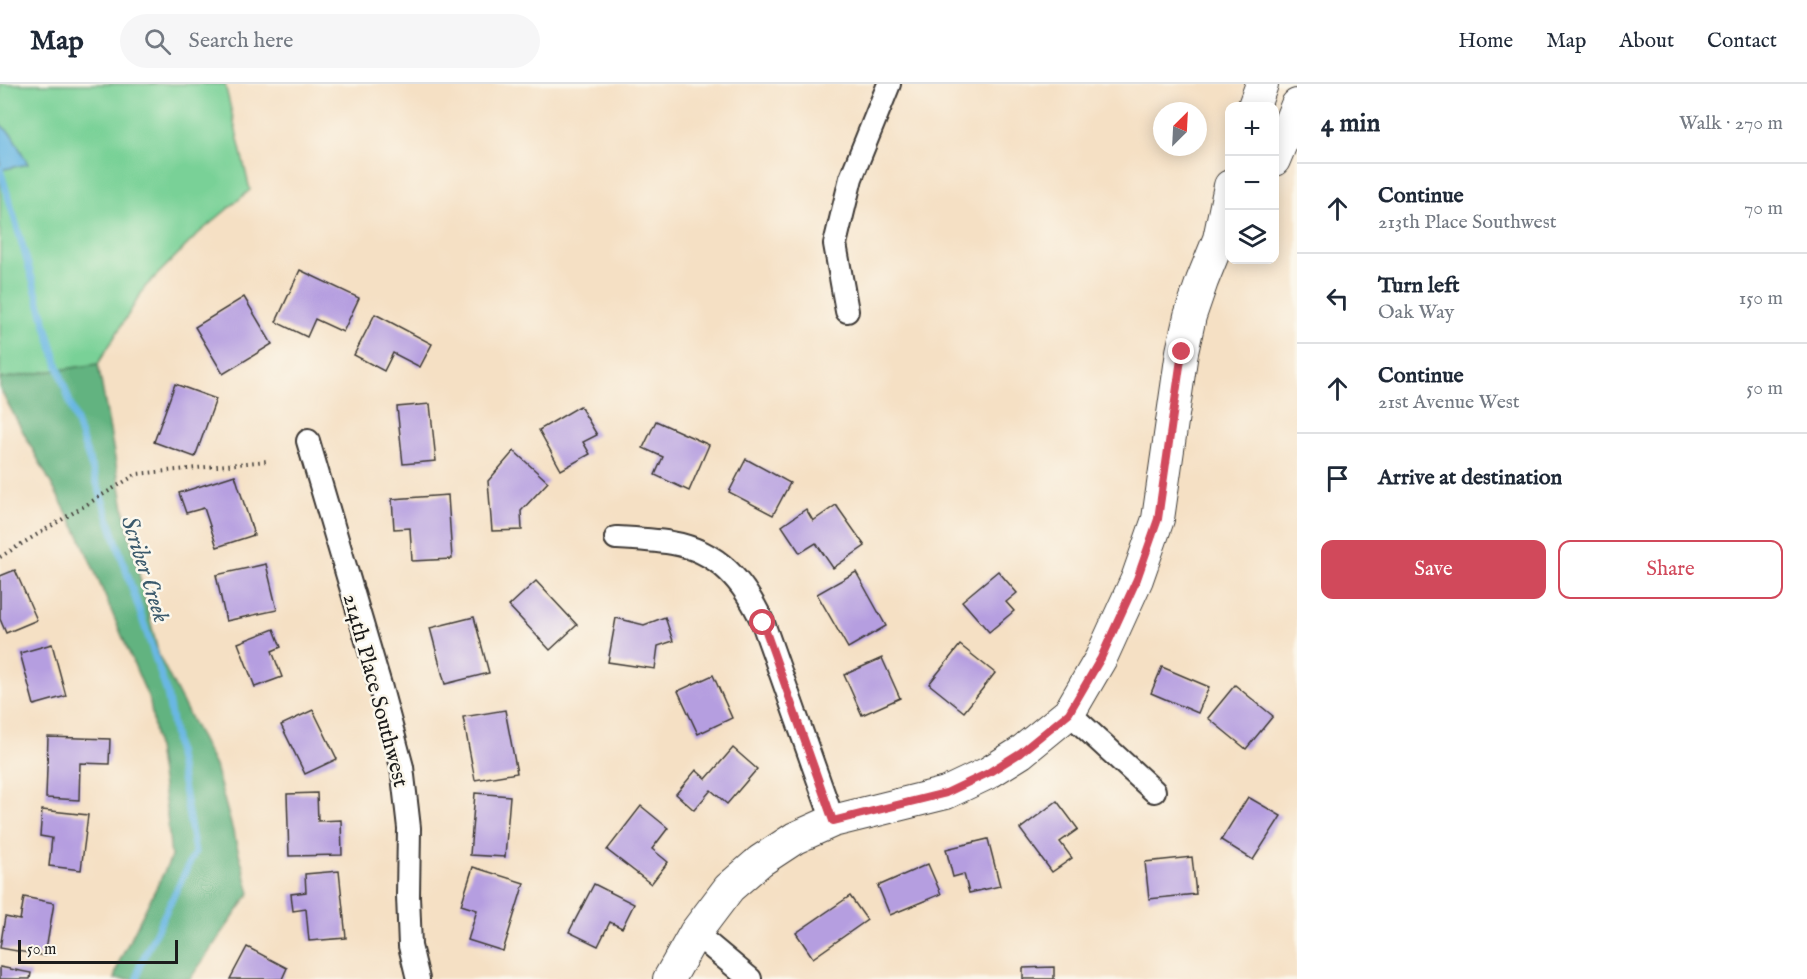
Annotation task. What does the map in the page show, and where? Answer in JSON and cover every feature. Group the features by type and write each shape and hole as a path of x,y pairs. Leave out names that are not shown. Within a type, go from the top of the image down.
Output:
{"street":[{"path":"847,311 835,243 851,178 890,84"},
{"path":"1255,102 1262,84"},
{"path":"1277,156 1297,105"},
{"path":"669,979 695,933 729,888 760,861 795,838 833,821 946,793 978,778 1020,753 1069,713 1101,658 1133,589 1158,519 1182,352 1190,316 1202,281 1224,232 1227,210"},
{"name":"214th Place Southwest","path":"308,441 402,767 409,828 410,946 418,979"},
{"path":"616,538 673,543 706,554 735,576 752,600 763,623 833,821"},
{"path":"1069,713 1154,791"},
{"path":"695,933 750,979"}],"path":[{"path":"0,557 137,474 267,461"}],"green space":[{"path":"0,84 225,84 250,190 199,233 145,287 98,364 0,379"},
{"path":"98,364 127,525 159,656 215,766 250,893 190,979 114,979 119,962 171,858 167,814 150,702 80,537 0,389 0,379"}],"water":[{"path":"0,124 12,135 28,164 0,170"}],"building":[{"path":"300,270 359,298 343,332 315,319 307,337 276,322"},
{"path":"244,297 272,344 223,374 195,327"},
{"path":"375,314 432,344 420,367 393,353 384,371 354,355"},
{"path":"175,384 216,399 195,457 154,442"},
{"path":"430,404 436,461 403,464 397,407"},
{"path":"580,406 597,435 583,442 590,454 561,470 539,430"},
{"path":"656,421 709,445 689,491 655,475 663,457 643,448"},
{"path":"514,451 548,482 521,511 522,530 492,531 488,481"},
{"path":"746,459 790,483 773,515 729,492"},
{"path":"235,475 254,535 217,547 204,508 186,513 179,493"},
{"path":"448,495 452,559 412,561 410,528 394,529 392,499"},
{"path":"836,505 865,546 833,568 816,543 800,553 782,526 806,509 813,521"},
{"path":"266,564 277,610 226,621 216,575"},
{"path":"15,570 37,620 6,633 0,619 0,576"},
{"path":"998,571 1017,593 1006,602 1014,611 989,632 962,601"},
{"path":"856,572 886,626 848,648 817,594"},
{"path":"536,581 577,625 550,650 509,606"},
{"path":"474,617 489,673 445,684 430,628"},
{"path":"665,617 673,641 658,646 655,669 608,662 616,618 644,625"},
{"path":"274,629 281,647 272,651 282,677 255,687 238,643"},
{"path":"52,644 66,696 34,705 20,653"},
{"path":"960,645 995,673 964,712 929,684"},
{"path":"882,658 900,698 862,715 844,675"},
{"path":"1162,667 1209,687 1198,713 1151,693"},
{"path":"713,675 732,718 698,734 678,691"},
{"path":"1235,685 1273,716 1246,749 1208,718"},
{"path":"313,710 337,759 305,774 281,725"},
{"path":"505,710 517,773 475,780 463,717"},
{"path":"48,737 110,739 109,764 80,763 79,800 46,798"},
{"path":"733,748 757,769 727,804 711,790 694,810 676,794 696,770 706,779"},
{"path":"317,793 318,821 341,820 342,855 289,856 287,794"},
{"path":"475,793 510,796 505,857 470,855"},
{"path":"1248,797 1281,816 1253,860 1221,840"},
{"path":"1057,801 1078,829 1060,842 1072,858 1052,872 1020,829"},
{"path":"641,806 668,828 652,849 668,862 651,884 607,850"},
{"path":"42,810 88,815 81,870 49,866 52,838 40,836"},
{"path":"988,839 1000,886 969,893 964,874 953,877 946,849"},
{"path":"1192,857 1196,894 1149,899 1145,862"},
{"path":"928,864 941,894 890,915 878,886"},
{"path":"473,867 524,883 503,951 468,940 477,910 461,905"},
{"path":"339,871 346,938 309,941 306,909 293,911 291,894 306,892 305,874"},
{"path":"594,884 634,904 622,928 610,922 598,946 569,932"},
{"path":"850,896 867,920 813,958 796,933"},
{"path":"24,897 54,903 45,956 0,948 5,917 20,920"},
{"path":"247,947 287,968 282,979 230,979"},
{"path":"0,967 31,973 30,979 0,979"},
{"path":"1054,967 1054,979 1023,979 1023,968"}],"waterway":[{"name":"Scriber Creek","path":"0,169 59,370 167,693 195,852 140,965 137,979"}],"route":[{"path":"763,623 833,821 946,793 988,773 1020,753 1069,713 1101,658 1137,579 1158,519 1182,352"}]}
